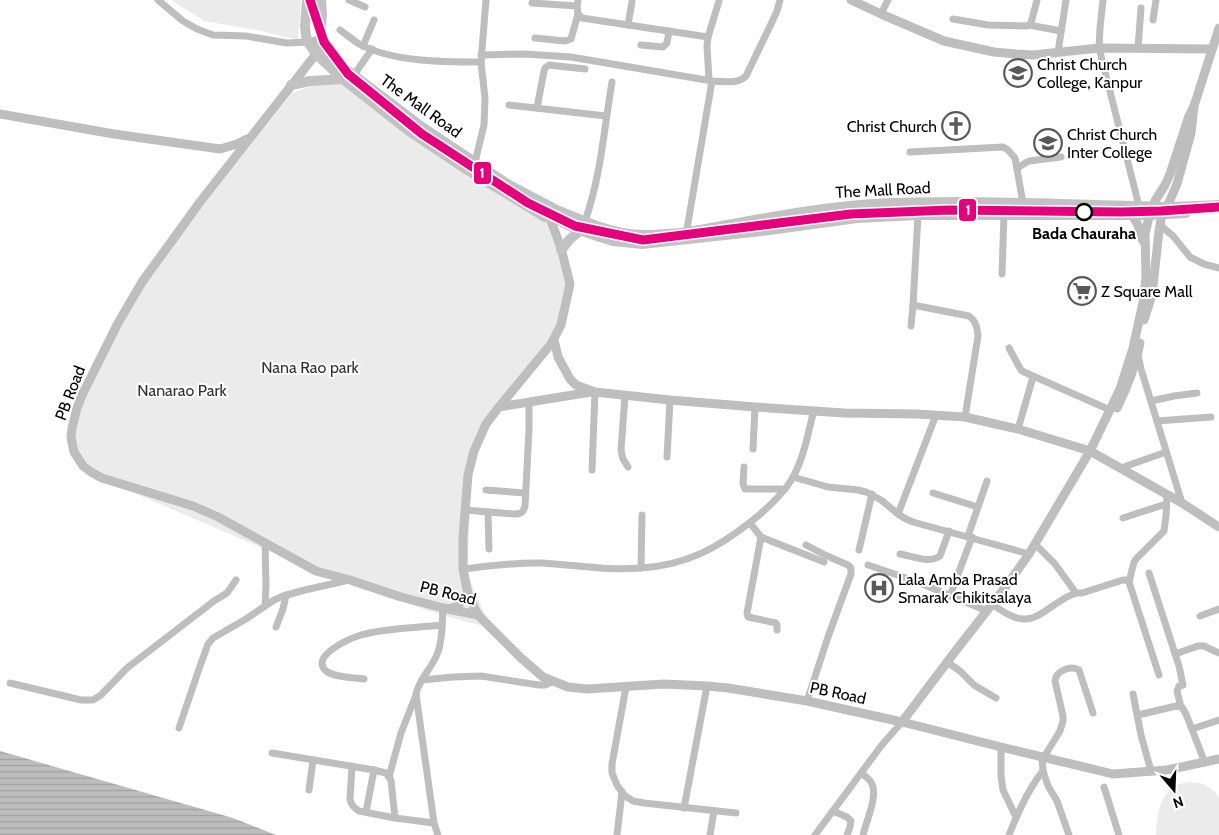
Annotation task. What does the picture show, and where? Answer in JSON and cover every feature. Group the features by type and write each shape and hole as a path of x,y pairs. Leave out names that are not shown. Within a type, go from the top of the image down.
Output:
{"main road":[{"name":"The Mall Road","path":"307,0 305,26 308,42 319,47 422,127 550,213"},
{"path":"319,47 322,14 321,0"},
{"name":"The Mall Road","path":"319,47 343,79 409,132 466,170 606,239 642,244 781,215 856,205 931,202 1139,206 1163,215 1219,211"},
{"path":"291,85 310,81 343,79"},
{"name":"The Mall Road","path":"1163,215 1198,206 1219,204"},
{"name":"The Mall Road","path":"686,236 780,228 857,218 918,215 1132,215 1151,211"},
{"path":"561,250 583,226"}],"street":[{"path":"158,0 183,21 197,29 213,34 246,36 287,43 308,42"},
{"path":"349,0 365,7"},
{"path":"475,162 483,136 484,125 481,58 486,0"},
{"path":"340,30 363,46 408,59 435,61 524,54 571,57 710,80 734,82 746,76 777,11 780,0"},
{"path":"851,0 944,41 994,52 1033,54 1099,48 1214,52"},
{"path":"881,14 888,0"},
{"path":"1029,25 1033,18 1037,0"},
{"path":"1058,52 1066,0"},
{"path":"1104,0 1099,48 1139,206"},
{"path":"1152,20 1156,0"},
{"path":"686,236 710,80 707,52 708,37 719,1"},
{"path":"628,25 632,2"},
{"path":"532,3 577,7"},
{"path":"577,7 582,18 708,37"},
{"path":"535,38 565,41 571,39 577,7"},
{"path":"1138,48 1141,8"},
{"path":"953,19 988,25 1029,25 1061,31"},
{"path":"363,46 374,20"},
{"path":"1093,452 1122,381 1133,348 1144,298 1146,277 1145,234 1151,211 1166,185 1189,116 1214,52 1219,28"},
{"path":"641,45 664,48 669,31"},
{"name":"PB Road","path":"319,47 195,208 142,282 118,323 77,408 71,437 72,446 83,466 102,478 193,506 218,517 316,571 401,597 478,615 542,677 568,687 587,689 664,684 728,688 807,701 902,722 1114,774 1167,770 1219,759"},
{"path":"354,75 372,49"},
{"path":"537,108 544,71 547,66 585,69"},
{"path":"583,226 595,189 612,82"},
{"path":"509,105 606,116"},
{"path":"815,835 1029,554 1093,452 1123,396 1138,356 1144,321 1152,295 1163,215 1180,176 1191,133 1194,106"},
{"path":"0,114 114,134 220,149 250,138"},
{"path":"910,152 1003,147 1015,158 1023,203"},
{"path":"220,149 226,168"},
{"path":"1017,168 1029,161 1061,157"},
{"path":"856,205 857,218"},
{"path":"478,615 468,594 464,569 463,537 468,476 473,454 483,430 499,407 554,340 561,324 570,289 569,279 550,213"},
{"path":"911,326 914,306 918,215"},
{"path":"1002,274 1004,215"},
{"path":"1132,215 1138,225 1146,248"},
{"path":"1163,215 1166,229 1190,257 1204,264 1219,268"},
{"path":"914,306 969,316 977,327 978,336 965,417"},
{"path":"554,340 558,357 570,379 576,385 594,392 755,407 965,417 1018,429 1093,452 1121,468 1167,500 1182,503 1219,527"},
{"path":"1009,348 1021,370 1110,410"},
{"path":"1138,356 1182,503"},
{"path":"1018,429 1033,376"},
{"path":"499,407 594,392"},
{"path":"592,470 594,392"},
{"path":"1151,401 1197,393"},
{"path":"625,396 621,450 623,460 628,467"},
{"path":"667,457 670,400"},
{"path":"465,510 522,513 525,506 529,402"},
{"path":"753,449 755,407"},
{"path":"464,569 541,563 624,569 641,568 662,566 702,554 750,523 785,489 793,477 801,456 814,410"},
{"path":"898,514 936,415"},
{"path":"1157,421 1211,417"},
{"path":"1121,468 1166,452"},
{"path":"744,467 743,484 745,489 785,489"},
{"path":"793,477 828,487 858,490 872,494 898,514 913,522 1029,554"},
{"path":"950,596 987,481"},
{"path":"486,490 525,493"},
{"path":"933,493 978,507"},
{"path":"859,550 872,494"},
{"path":"1123,518 1167,500"},
{"path":"1159,675 1129,582 1136,559 1164,531 1167,500"},
{"path":"488,512 489,549"},
{"path":"641,568 642,515"},
{"path":"750,523 761,537 824,562"},
{"path":"900,554 930,560 937,559 940,556 949,531"},
{"path":"761,537 747,613 748,618 778,625 777,630"},
{"path":"265,542 265,605"},
{"path":"1035,544 1055,564 1076,593"},
{"path":"806,545 848,565 852,571 807,701"},
{"path":"868,565 915,581 950,596 1023,619 1044,612 1063,598 1076,593 1082,593 1123,580 1129,582"},
{"path":"1149,573 1179,666 1183,685 1179,686 1177,691 1181,707 1192,729 1204,763"},
{"path":"10,683 81,700 93,700 102,695 126,668 227,593 236,580"},
{"path":"179,728 210,640 274,600 286,595 350,580"},
{"path":"389,777 401,733 417,690 438,652 446,609 453,608 461,603 468,594"},
{"path":"276,627 286,595"},
{"path":"1200,616 1219,610"},
{"path":"364,679 330,673 323,667 324,659 338,644 360,635 442,625"},
{"path":"1175,654 1198,646 1204,646 1219,653"},
{"path":"947,662 964,674 974,685 996,698"},
{"path":"1070,835 1043,771 1043,757 1062,725 1063,716 1055,682 1058,673 1071,668 1079,670 1093,713"},
{"path":"422,680 467,676 498,678 539,685 552,682"},
{"path":"684,808 707,686"},
{"path":"626,687 612,764 614,779 622,792 633,801 736,813"},
{"path":"416,694 434,823 438,835"},
{"path":"1133,694 1150,771"},
{"path":"1138,715 1176,706 1181,707"},
{"path":"1192,729 1219,720"},
{"path":"1001,747 1003,790 1016,817"},
{"path":"272,753 386,773 391,780 396,818"},
{"path":"308,790 313,760"},
{"path":"352,766 351,802 355,809 396,818 434,823"},
{"path":"366,812 374,770"},
{"path":"1009,835 1033,784 1043,771"},
{"path":"861,773 870,781 874,789 872,805 863,835"},
{"path":"1104,787 1119,835"},
{"path":"617,835 622,792"},
{"path":"710,835 714,811"},
{"path":"833,811 847,817 851,821 847,835"}],"green space":[{"path":"171,0 301,0 298,40 204,21"},
{"name":"Nana Rao park","path":"320,83 342,84 548,219 561,251 568,292 559,328 486,425 472,463 467,574 491,628 423,609 293,561 90,474 69,441 88,377 140,285 292,93"},
{"path":"1189,782 1204,784 1214,791 1219,798 1219,835 1156,835 1159,808 1165,796 1175,786"}],"shaded area":[{"path":"0,751 233,818 276,835 0,835"}],"transit line":[{"name":"1","path":"310,0 324,42 348,74 422,134 528,203 575,226 643,240 851,214 949,210 1121,212 1219,207"}],"place":[{"name":"Christ Church College, Kanpur","path":"1018,73"},
{"name":"Christ Church","path":"956,126"},
{"name":"Christ Church Inter College","path":"1048,143"},
{"name":"Bada Chauraha","path":"1084,212"},
{"name":"Z Square Mall","path":"1082,291"},
{"name":"Lala Amba Prasad Smarak Chikitsalaya","path":"879,588"}],"park label":[{"name":"Nanarao Park","path":"182,390"}]}
